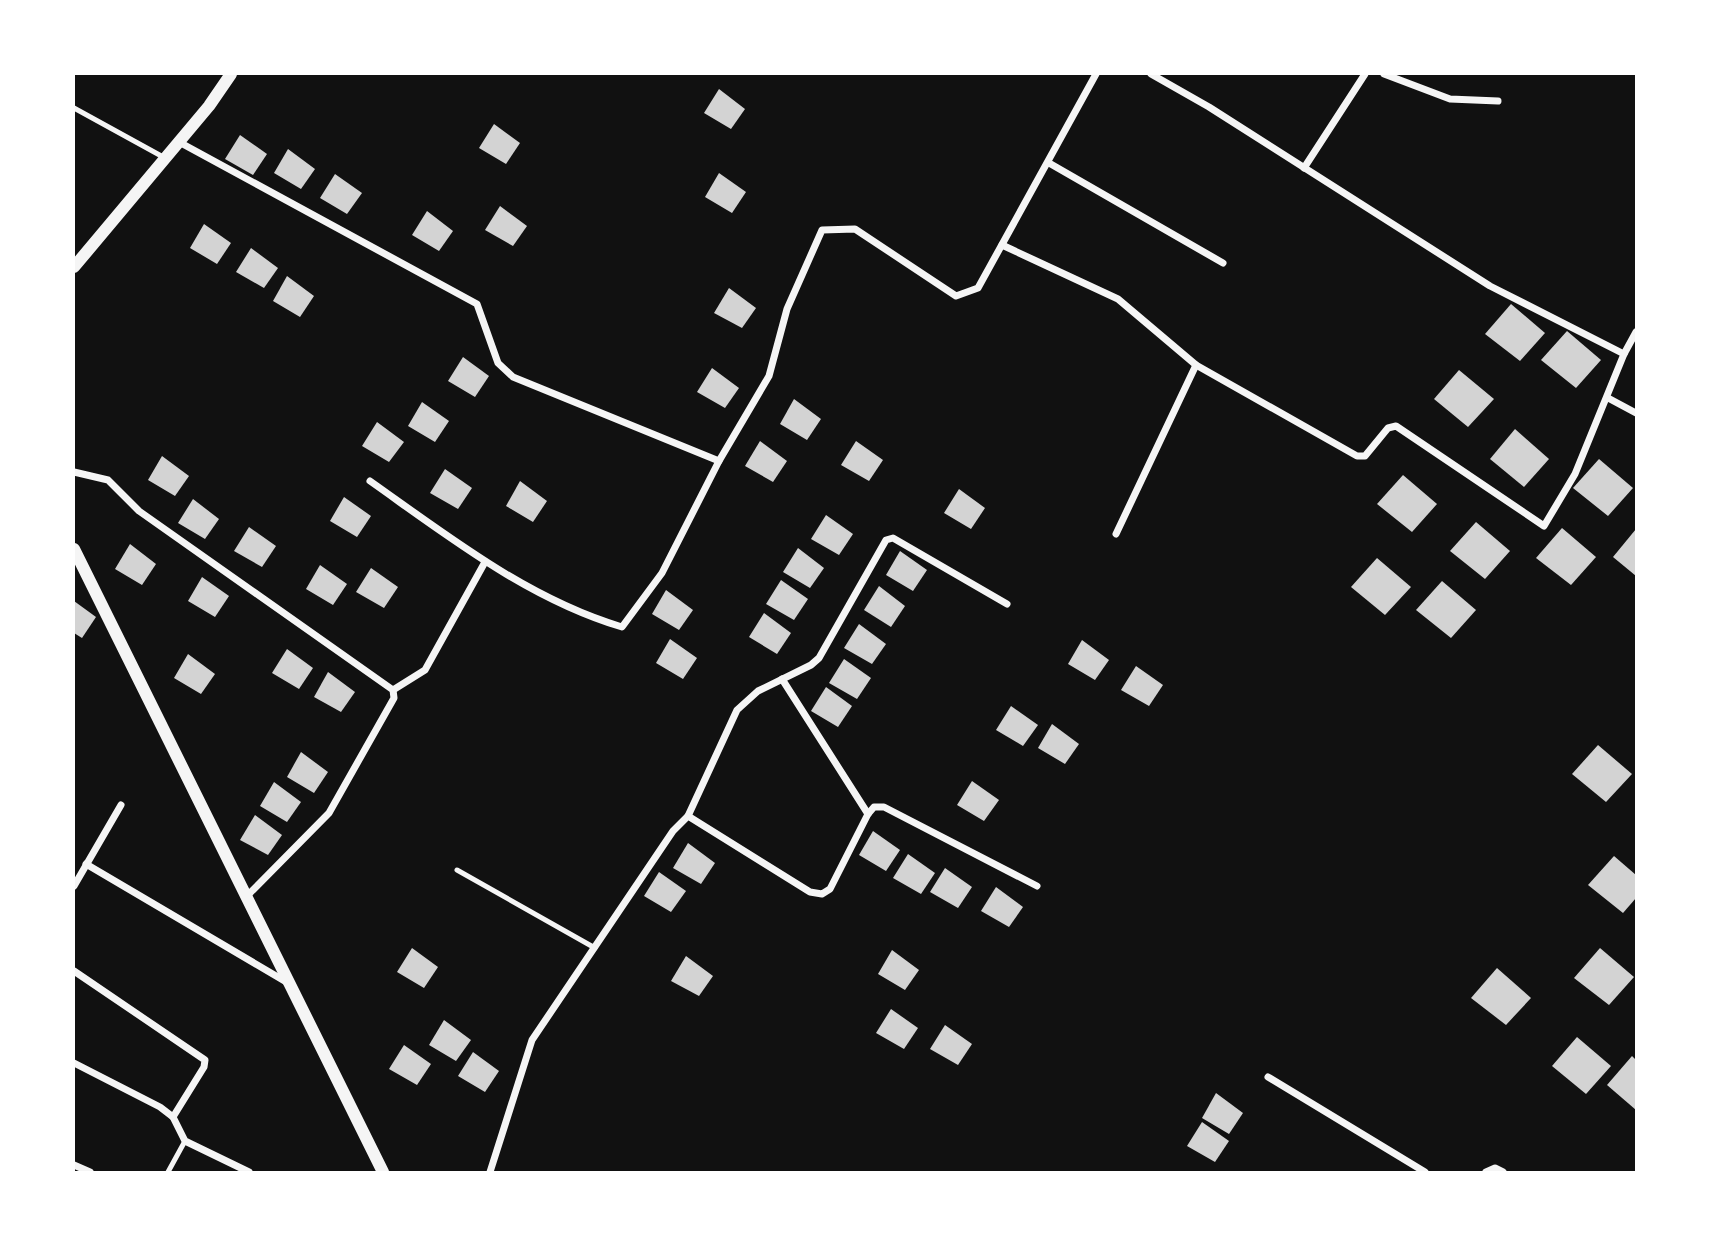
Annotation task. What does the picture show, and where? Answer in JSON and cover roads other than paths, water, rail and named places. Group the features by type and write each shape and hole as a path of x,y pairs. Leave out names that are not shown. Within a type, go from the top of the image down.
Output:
{"street":[{"path":"74,267 179,142 231,74"},
{"path":"370,481 485,562 592,618 622,627 662,573 719,461 769,376 787,309 822,230 855,229 956,296 978,288 1096,74"},
{"path":"1151,74 1490,286 1624,354"},
{"path":"1304,168 1365,74"},
{"path":"1384,74 1450,99 1498,101"},
{"path":"179,142 477,304 498,363 513,377 719,461"},
{"path":"1049,163 1223,263"},
{"path":"1002,245 1118,299 1196,365 1362,458 1388,428 1396,426 1544,526 1569,486 1608,398 1624,354 1636,332"},
{"path":"1116,534 1196,365"},
{"path":"1608,398 1636,413"},
{"path":"74,472 108,480 139,511 393,690 394,698 337,803 246,897"},
{"path":"490,1172 533,1040 673,831 688,816 737,710 747,698 818,658 886,540 893,538 1007,604"},
{"path":"74,549 383,1172"},
{"path":"393,690 425,670 485,562"},
{"path":"782,679 868,814"},
{"path":"74,886 121,804"},
{"path":"688,816 810,892 822,894 830,889 874,807 884,807 1037,886"},
{"path":"86,863 289,984"},
{"path":"74,971 205,1060 204,1067 173,1117"},
{"path":"74,1063 160,1107 173,1117 185,1141 249,1172"},
{"path":"1268,1077 1425,1172"},
{"path":"74,1165 90,1172"},
{"path":"1486,1172 1494,1168 1503,1172"}],"lane":[{"path":"74,108 165,158"},
{"path":"457,870 595,948"},
{"path":"168,1172 185,1141"}]}
